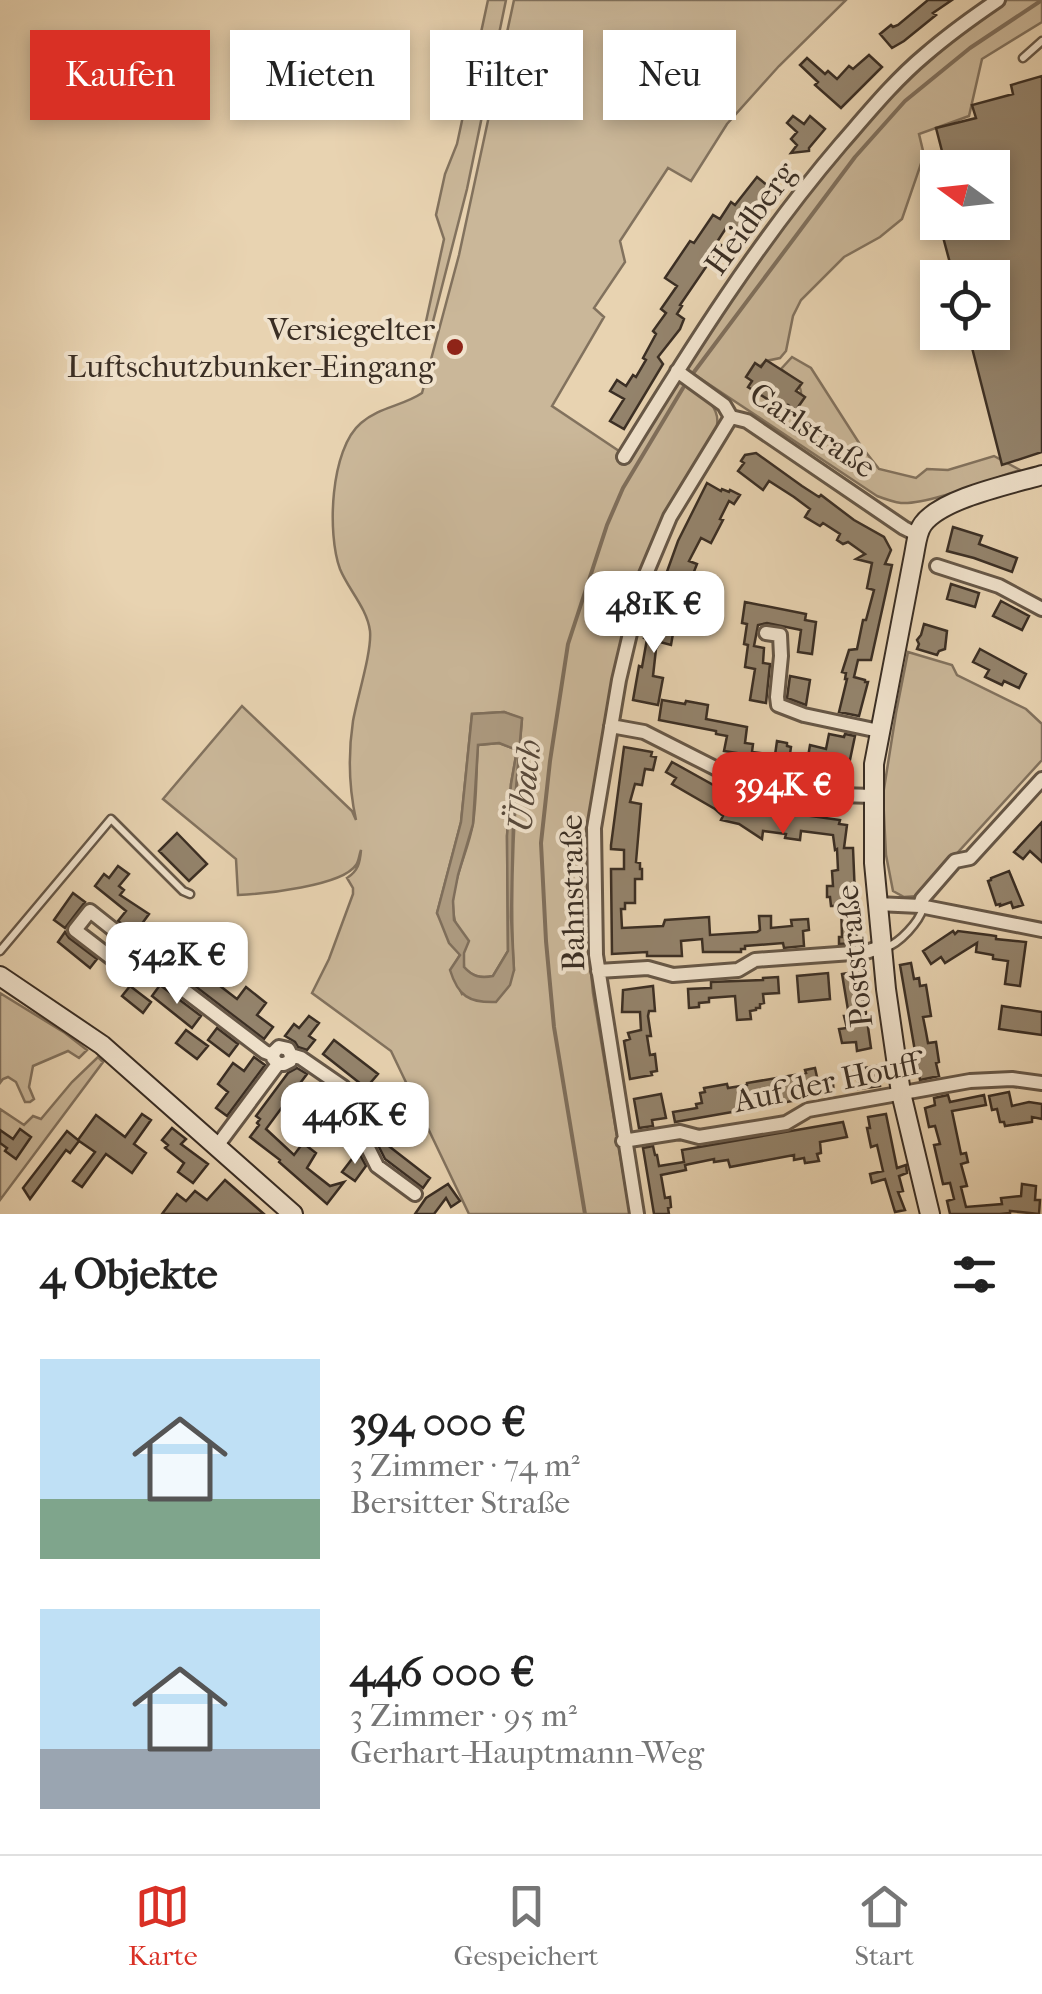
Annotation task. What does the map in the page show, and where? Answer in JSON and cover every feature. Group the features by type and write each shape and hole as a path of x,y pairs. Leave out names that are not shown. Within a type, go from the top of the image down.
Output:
{"main road":[{"name":"Poststraße","path":"930,1214 901,1093 877,904 872,796 879,731 923,524 946,506 975,494 1042,475"},
{"path":"0,976 102,1046 293,1214"}],"street":[{"name":"Heidberg","path":"624,457 767,236 803,189 902,76 998,0"},
{"name":"Carlstraße","path":"678,371 724,405 731,417 748,421 918,535"},
{"name":"Bahnstraße","path":"637,1214 598,971 594,828 610,726 636,604 655,550 676,507 731,417"},
{"path":"936,566 1000,586 1042,609"},
{"path":"766,632 780,635 778,705 804,715 879,731"},
{"path":"610,726 644,732 721,771 728,769 749,780 804,791 872,796"},
{"path":"922,906 922,899 956,861 970,858 1042,780"},
{"path":"877,904 922,906 1042,930"},
{"path":"126,946 275,1059 287,1063 291,1055 301,1058 343,1087 377,1166 415,1194"},
{"path":"598,971 648,968 673,976 736,970 754,960 882,948"},
{"path":"216,1146 275,1059"},
{"name":"Auf der Houff","path":"624,1141 680,1132 699,1137 782,1123 808,1110 970,1081 1012,1079 1042,1084"}],"lane":[{"path":"1023,58 1042,41"},
{"path":"0,952 110,819 190,894"},
{"path":"882,948 894,945 922,915 922,906"}],"shaded area":[{"path":"488,0 506,0 500,30 482,30"},
{"path":"514,0 846,0 736,114 736,30 603,30 603,120 731,120 691,181 668,168 620,241 625,262 594,308 604,317 552,406 628,457 677,379 707,399 717,421 716,430 666,514 626,625 590,814 588,940 593,993 630,1214 469,1214 391,1051 312,993 353,894 347,878 358,866 361,850 356,865 335,878 301,888 238,895 236,859 163,799 242,706 352,811 356,820 350,746 370,631 336,554 333,514 337,471 351,435 361,423 422,393 459,255 488,120 583,120 583,30 508,30","holes":["504,712 522,719 515,813 514,970 462,994 451,970 460,955 437,913 461,822 472,714"]},
{"path":"1006,0 1042,0 1042,22 982,59 969,116 919,134 923,150 920,167 902,219 844,257 801,300 793,316 786,351 758,368 768,399 788,411 801,394 793,379 781,369 792,357 811,368 879,469 916,478 927,469 948,470 994,456 1020,470 960,491 901,503 877,496 683,367 818,176 912,71"},
{"path":"462,120 481,120 428,341 425,326 444,239 436,215"},
{"path":"908,652 952,665 957,675 1026,709 1042,724 1042,760 918,896 904,897 893,891 886,855 883,795"},
{"path":"504,712 522,718 513,823 514,970 510,985 496,1002 472,999 457,986 450,970 460,955 449,943 437,913 461,822 472,714","holes":["499,743 517,750 507,836 508,951 493,976 480,977 464,967 469,941 454,920 453,901 473,824 478,745"]},
{"path":"499,743 517,750 507,836 508,951 493,976 484,977 473,975 464,967 453,898 473,823 478,745"},
{"path":"0,993 87,1050 79,1058 68,1051 33,1066 29,1087 34,1099 30,1102 25,1102 16,1082 8,1077 0,1083"},
{"path":"98,1057 103,1062 0,1200 0,1109 24,1125 33,1116 41,1119"}],"building":[{"path":"928,0 952,0 892,48 880,34 891,25 898,25"},
{"path":"869,55 882,67 841,108 800,65 807,58 837,79 849,66 853,69"},
{"path":"1042,76 1042,452 1002,465 973,350 1010,350 1010,260 949,260 944,240 1010,240 1010,150 942,150 936,128 976,118 972,105 1013,94 1011,85"},
{"path":"793,116 804,124 810,116 825,129 809,151 791,153 797,145 791,139 797,132 787,123"},
{"path":"757,177 773,190 768,202 752,210 759,215 745,236 728,225 717,242 721,245 680,305 677,314 684,319 658,357 663,364 624,429 610,421 624,399 610,391 617,380 626,386 646,360 643,358 656,334 653,331 666,313 661,309 677,286 665,278 713,215 720,219"},
{"path":"766,360 802,383 796,391 805,397 796,410 788,405 785,410 748,387 752,381 746,377 755,363 761,367"},
{"path":"756,453 884,537 891,550 885,564 892,565 871,660 858,660 854,677 868,682 859,716 839,712 847,679 842,672 849,650 857,649 866,620 874,590 867,588 872,563 856,559 865,554 848,542 837,540 840,534 805,517 810,509 794,497 769,481 763,490 738,471 745,455"},
{"path":"707,483 740,495 734,504 729,501 711,543 701,538 689,561 697,564 686,592 678,589 673,596 660,591 678,541"},
{"path":"953,527 982,536 979,544 1017,558 1012,572 947,551"},
{"path":"951,584 979,593 975,607 947,599"},
{"path":"1001,601 1029,616 1022,630 993,616"},
{"path":"745,602 806,614 805,620 816,622 812,654 798,652 801,630 767,623 758,625 754,646 764,648 763,663 770,664 766,703 750,700 755,669 745,667"},
{"path":"662,606 677,611 671,645 660,642 656,649 653,676 663,678 658,705 633,700 651,614 659,617"},
{"path":"924,624 947,631 945,649 937,655 917,649"},
{"path":"980,649 1026,674 1019,688 985,677 989,670 973,662"},
{"path":"790,676 810,680 806,705 787,698"},
{"path":"662,700 708,705 706,719 747,727 745,743 753,744 752,752 775,755 777,741 787,743 791,747 789,761 807,763 810,745 826,749 829,734 855,736 847,774 813,764 811,779 764,774 765,765 736,759 737,753 724,751 727,736 659,720"},
{"path":"624,747 652,752 651,756 656,757 653,770 645,769 642,785 635,784 630,802 641,804 636,862 640,863 642,879 635,879 635,903 625,903 625,909 621,909 622,928 663,926 665,920 709,917 710,935 757,932 759,916 771,916 771,928 792,926 791,920 808,919 809,930 803,931 804,946 784,948 783,943 745,946 741,952 703,952 702,939 681,941 682,956 612,954 611,869 624,869 624,850 611,849 611,845"},
{"path":"672,762 760,809 840,820 839,824 847,825 844,848 853,848 857,943 839,944 841,906 831,906 827,897 827,886 833,886 832,871 838,870 833,835 801,831 800,840 763,831 762,839 739,824 721,820 723,816 715,809 672,784 676,778 666,772"},
{"path":"1042,822 1042,862 1030,851 1023,859 1014,852"},
{"path":"177,833 207,864 189,881 159,851"},
{"path":"118,866 129,874 119,886 124,890 120,895 149,914 141,925 173,950 182,938 203,954 194,966 237,999 246,987 266,1003 257,1015 273,1027 264,1039 139,943 136,935 118,921 126,911 95,886 104,874 109,878"},
{"path":"1009,871 1023,905 1013,908 1011,902 996,905 988,881"},
{"path":"73,893 85,902 65,928 54,920"},
{"path":"953,931 1026,942 1020,986 1005,984 1008,961 976,952 977,943 945,963 941,957 931,964 923,951"},
{"path":"65,932 97,959 90,968 58,942"},
{"path":"911,963 914,979 919,978 920,986 926,985 931,1016 923,1017 928,1043 936,1042 939,1062 939,1076 920,1080 900,965"},
{"path":"860,971 871,1048 857,1051 856,1042 842,1043 839,1029 847,1028 844,1016 849,1016 842,974"},
{"path":"828,973 830,999 799,1002 797,976"},
{"path":"778,977 779,993 763,994 764,1003 750,1011 751,1019 737,1020 735,996 709,998 699,1007 689,1008 688,989 711,988 711,982"},
{"path":"160,985 201,1016 192,1028 152,996"},
{"path":"130,986 151,1002 143,1013 122,996"},
{"path":"653,986 655,1011 649,1011 651,1036 647,1036 657,1071 630,1079 624,1041 630,1039 628,1033 641,1030 640,1012 622,1012 623,990"},
{"path":"1002,1006 1042,1012 1042,1035 999,1029"},
{"path":"309,1016 319,1023 309,1036 315,1040 307,1050 285,1036 294,1024 299,1028"},
{"path":"217,1028 238,1044 229,1056 208,1040"},
{"path":"186,1030 208,1046 197,1059 176,1043"},
{"path":"334,1040 378,1074 366,1088 323,1054"},
{"path":"254,1057 265,1065 227,1116 216,1108 228,1092 218,1084 233,1063 244,1071"},
{"path":"877,1066 880,1086 858,1089 857,1079 865,1078 863,1068"},
{"path":"297,1068 307,1074 298,1086 310,1095 295,1114 283,1106 266,1129 294,1155 303,1143 316,1153 307,1168 330,1186 344,1182 327,1204 250,1137 259,1125 256,1116 288,1073"},
{"path":"815,1068 819,1086 833,1084 834,1093 755,1108 754,1104 737,1107 738,1111 675,1122 673,1112 697,1108 696,1104 702,1103 700,1093 705,1092 704,1088 747,1085"},
{"path":"1009,1092 1012,1106 1042,1104 1042,1119 1032,1117 1032,1122 1005,1126 1000,1122 989,1096"},
{"path":"661,1094 666,1118 639,1128 634,1099"},
{"path":"948,1095 950,1102 984,1095 986,1105 952,1111 961,1154 966,1153 968,1162 961,1164 967,1186 961,1187 966,1207 1002,1204 1001,1198 1021,1196 1022,1184 1036,1186 1039,1214 950,1214 947,1201 954,1199 950,1183 943,1184 934,1145 940,1144 935,1126 929,1127 925,1108 935,1105 934,1098"},
{"path":"371,1105 385,1136 375,1140 362,1109"},
{"path":"142,1114 151,1120 134,1144 146,1153 132,1173 106,1154 82,1187 73,1181 95,1152 79,1141 70,1153 66,1150 30,1199 23,1188 67,1131 78,1140 96,1115 125,1137"},
{"path":"886,1114 897,1168 906,1165 907,1173 899,1176 903,1191 898,1192 905,1210 895,1212 885,1179 872,1183 870,1174 883,1171 877,1145 871,1147 868,1117"},
{"path":"843,1122 847,1137 820,1142 819,1161 805,1163 804,1158 794,1160 794,1155 730,1167 728,1160 714,1159 661,1175 665,1198 670,1197 671,1207 669,1214 654,1214 643,1148 653,1146 659,1166 684,1162 682,1150"},
{"path":"172,1128 186,1139 181,1144 208,1164 193,1183 178,1172 184,1163 165,1148 168,1145 162,1140"},
{"path":"20,1129 31,1137 16,1159 0,1143 0,1130 13,1139"},
{"path":"381,1140 430,1178 423,1188 385,1159 378,1145"},
{"path":"358,1151 366,1166 355,1181 342,1172"},
{"path":"225,1180 264,1214 162,1214 177,1194 186,1201 195,1191 207,1200"},
{"path":"448,1184 460,1201 451,1207 446,1198 434,1214 415,1214 426,1198"}],"waterway":[{"name":"Übach","path":"694,372 855,157 905,101 970,48 1042,0"},
{"name":"Übach","path":"585,1214 554,1027 546,941 541,843 550,761 568,644 607,525 623,488 683,388"}],"place":[{"name":"Versiegelter Luftschutzbunker-Eingang","path":"455,347"}]}
